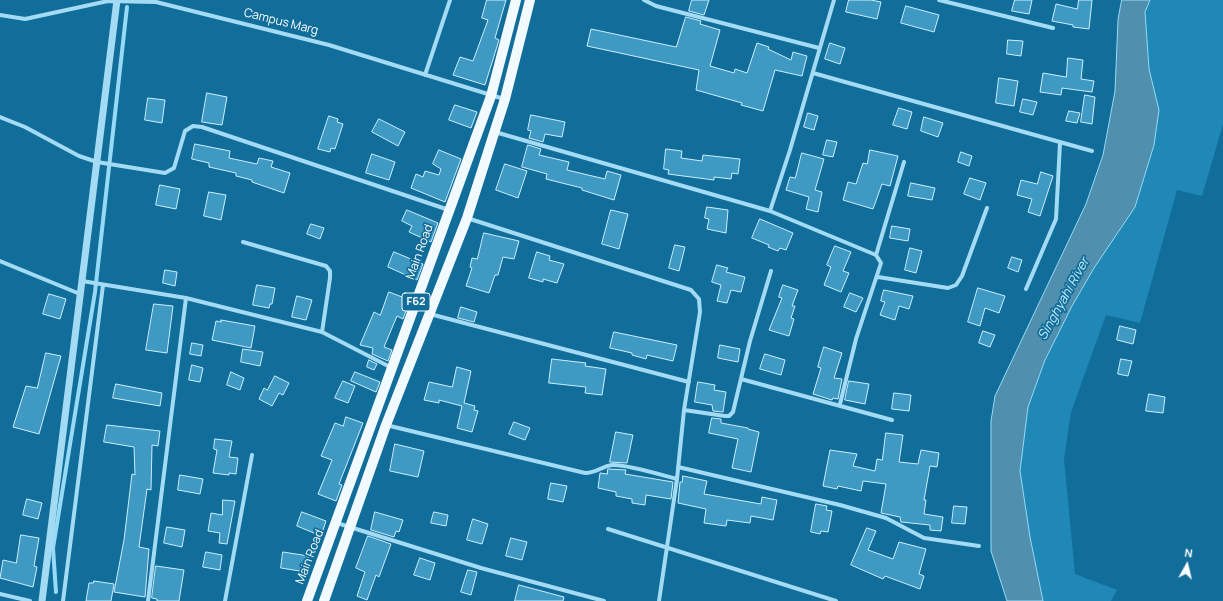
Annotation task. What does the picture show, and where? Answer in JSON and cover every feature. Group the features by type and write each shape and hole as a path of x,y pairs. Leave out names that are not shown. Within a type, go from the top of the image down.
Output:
{"main road":[{"name":"Main Road","path":"307,601 337,522 490,96 516,0"},
{"name":"F62","path":"324,601 386,425 467,218 505,99 530,0"}],"street":[{"path":"425,75 450,0"},
{"path":"644,0 656,6 819,48"},
{"path":"770,211 834,0"},
{"path":"939,0 1053,28"},
{"name":"Campus Marg","path":"0,15 25,18 108,1 156,2 329,45 490,96 505,99"},
{"path":"42,601 81,294 85,282 97,162 116,1"},
{"path":"813,72 1092,151"},
{"path":"0,117 25,127 79,156 97,162 165,173 174,168 185,131 193,126 202,127 449,210"},
{"path":"495,132 770,211 876,255 881,264 878,277 856,339 840,404"},
{"path":"1026,290 1056,219 1060,143"},
{"path":"876,255 904,162"},
{"path":"878,277 948,288 956,285 962,276 986,208"},
{"path":"467,218 691,290 699,299 700,312 684,410 677,479 659,601"},
{"path":"243,242 326,266 330,271 330,278 322,332"},
{"path":"0,261 81,294"},
{"path":"684,410 729,416 733,412 771,271"},
{"path":"85,282 186,298 322,332 392,368"},
{"path":"63,601 101,284"},
{"path":"148,601 186,298"},
{"path":"430,314 688,382"},
{"path":"741,379 840,404 892,420"},
{"path":"386,425 585,473 592,473 607,466 618,466 677,479"},
{"path":"225,601 252,455"},
{"path":"678,467 840,505 886,518 924,538 978,546"},
{"path":"337,522 481,568 604,601"},
{"path":"608,529 836,601"},
{"path":"0,594 30,601"}],"shaded area":[{"path":"1150,0 1223,0 1223,124 1202,196 1177,190 1140,323 1106,315 1071,412 1064,459 1075,574 1117,590 1111,601 1043,601 1030,537 1020,471 1028,407 1045,360 1072,306 1094,268 1135,207 1154,145 1159,110 1149,69 1145,12"}],"water":[{"name":"Singhyahi River","path":"1122,0 1150,0 1145,12 1149,69 1159,110 1154,145 1135,207 1094,268 1072,306 1045,360 1028,407 1020,471 1030,537 1043,601 1007,601 991,551 991,421 995,396 1086,204 1103,155 1115,91 1118,20"}],"building":[{"path":"487,0 506,0 495,38 499,40 485,85 453,75 460,57 473,61 488,20 482,18"},
{"path":"692,0 709,0 704,15 689,11"},
{"path":"849,0 871,0 881,2 877,19 846,12"},
{"path":"1015,0 1032,0 1029,14 1012,11"},
{"path":"1079,0 1092,0 1089,29 1073,27 1073,25 1052,21 1056,4 1077,9"},
{"path":"906,6 939,15 934,32 901,23"},
{"path":"686,17 701,21 700,24 720,30 710,66 734,73 735,69 747,73 757,43 769,47 768,49 791,60 793,52 807,56 802,76 775,70 763,111 741,105 742,103 696,90 699,70 587,46 591,29 676,47"},
{"path":"1008,40 1023,41 1021,56 1007,54"},
{"path":"830,43 845,48 840,64 825,59"},
{"path":"1068,58 1083,60 1081,79 1094,81 1092,92 1062,88 1061,95 1040,92 1043,73 1066,77"},
{"path":"999,78 1018,81 1014,106 996,103"},
{"path":"207,93 227,97 222,125 202,122"},
{"path":"1085,95 1095,97 1092,124 1081,122"},
{"path":"148,98 165,100 162,123 145,120"},
{"path":"1023,99 1037,102 1033,115 1020,112"},
{"path":"455,105 477,112 471,128 449,120"},
{"path":"899,108 912,112 907,129 893,125"},
{"path":"1069,111 1080,113 1077,123 1066,121"},
{"path":"808,113 818,116 814,130 804,127"},
{"path":"531,115 565,122 562,137 545,134 543,142 529,138 531,131 528,130"},
{"path":"329,116 338,119 337,122 343,124 335,149 331,148 330,152 318,149"},
{"path":"924,117 943,123 938,137 921,131"},
{"path":"379,119 405,132 398,146 372,132"},
{"path":"827,140 837,142 833,157 823,155"},
{"path":"195,144 230,151 229,158 257,164 259,158 273,161 271,167 290,173 284,193 252,182 252,180 236,176 236,173 209,167 209,163 192,159"},
{"path":"528,145 541,149 539,155 569,162 567,170 605,179 607,171 621,175 614,200 582,190 582,188 546,179 547,174 522,167"},
{"path":"666,149 682,151 681,158 702,161 703,155 740,159 738,174 732,173 731,179 714,177 714,180 668,174 669,170 664,169"},
{"path":"439,150 461,159 445,202 411,188 416,174 423,177 425,171 439,175 441,169 433,164"},
{"path":"870,150 898,156 890,186 882,184 873,209 843,200 848,182 856,184 863,163 867,164"},
{"path":"961,152 972,156 969,166 958,162"},
{"path":"802,153 824,159 815,190 822,192 818,212 806,209 809,197 786,190 790,177 795,178"},
{"path":"372,154 395,162 389,180 366,173"},
{"path":"505,164 527,171 518,198 496,190"},
{"path":"1041,172 1053,176 1040,216 1028,212 1032,199 1017,195 1021,180 1037,184"},
{"path":"970,178 986,183 980,200 964,194"},
{"path":"911,183 935,188 932,200 908,196"},
{"path":"160,185 180,189 176,209 156,205"},
{"path":"209,192 226,195 221,220 204,216"},
{"path":"707,207 728,210 726,233 707,229 709,219 705,218"},
{"path":"407,210 438,223 431,242 409,232 412,226 402,221"},
{"path":"611,210 628,214 619,249 602,244"},
{"path":"760,219 793,233 786,250 780,248 778,251 768,247 769,245 752,238"},
{"path":"311,224 324,228 320,239 307,234"},
{"path":"892,226 910,229 908,241 890,238"},
{"path":"484,233 519,241 514,259 503,257 498,275 495,275 489,293 466,286 472,268 470,267 472,258 477,259"},
{"path":"675,245 685,247 679,271 669,268"},
{"path":"835,246 851,252 843,271 849,273 841,292 824,285 831,267 827,265"},
{"path":"910,248 922,251 916,273 905,270"},
{"path":"394,252 423,264 417,280 388,267"},
{"path":"537,252 550,256 549,260 564,264 557,283 543,279 543,282 529,278"},
{"path":"1012,257 1022,260 1018,272 1008,268"},
{"path":"717,265 728,268 726,272 745,277 741,292 731,290 727,303 717,301 721,285 712,282"},
{"path":"165,270 177,272 175,286 163,283"},
{"path":"257,285 275,288 272,304 270,304 269,308 253,305"},
{"path":"783,285 798,290 792,306 795,306 791,318 794,319 789,336 769,330 782,298 779,297"},
{"path":"978,288 1005,296 999,313 985,308 980,326 968,322"},
{"path":"884,290 913,296 909,309 899,306 895,320 880,315 885,302 881,301"},
{"path":"389,292 410,300 403,319 397,316 384,347 392,350 388,361 372,354 373,348 360,345 374,312 380,315"},
{"path":"850,293 863,298 856,312 844,307"},
{"path":"49,294 66,299 60,319 43,314"},
{"path":"297,296 312,300 306,320 292,317"},
{"path":"154,304 173,306 167,353 146,350"},
{"path":"461,307 477,312 474,322 458,318"},
{"path":"221,320 255,326 251,348 212,340 216,321 221,322"},
{"path":"1120,326 1136,330 1133,344 1117,340"},
{"path":"983,331 995,335 990,347 979,343"},
{"path":"614,332 677,345 673,361 647,355 646,359 632,355 632,353 610,348"},
{"path":"192,343 203,345 201,356 190,354"},
{"path":"720,345 740,349 738,362 718,358"},
{"path":"824,347 842,353 834,378 842,379 838,399 833,398 832,400 813,394 821,368 818,367"},
{"path":"243,349 263,352 260,366 241,362"},
{"path":"46,353 61,356 39,434 13,427 26,386 37,388"},
{"path":"765,354 785,360 781,375 760,369"},
{"path":"552,359 586,363 585,366 606,369 602,395 585,393 586,387 549,383"},
{"path":"1121,359 1132,361 1128,376 1118,374"},
{"path":"369,360 377,364 374,370 367,367"},
{"path":"192,365 203,368 200,382 189,380"},
{"path":"457,367 471,371 464,403 475,406 474,410 478,411 472,432 457,428 462,406 439,400 439,403 424,400 429,382 452,387"},
{"path":"231,372 244,378 240,390 227,385"},
{"path":"355,372 380,382 376,392 351,381"},
{"path":"275,376 289,383 283,395 279,393 272,406 259,399 264,388 267,390"},
{"path":"343,381 355,386 348,403 335,398"},
{"path":"849,381 869,384 865,404 845,400"},
{"path":"698,382 715,385 714,390 726,392 723,412 713,411 712,405 695,402"},
{"path":"116,384 162,393 160,406 113,398"},
{"path":"894,393 911,395 909,411 892,409"},
{"path":"1149,394 1165,397 1163,413 1146,411"},
{"path":"346,417 363,423 339,484 342,485 336,501 318,494 332,460 321,456 335,423 343,426"},
{"path":"712,418 721,419 721,423 748,428 759,432 751,472 732,468 738,439 709,433"},
{"path":"514,422 530,428 525,440 509,434"},
{"path":"107,425 160,431 158,446 152,445 151,490 147,489 139,547 149,549 145,597 114,592 124,540 132,474 135,475 134,447 104,442"},
{"path":"616,432 633,435 627,463 610,462"},
{"path":"886,433 903,435 899,462 918,464 921,450 939,453 937,467 930,466 924,500 926,500 924,514 943,517 941,531 930,530 930,525 901,522 900,517 881,513 886,484 863,481 861,491 838,486 837,489 823,486 830,450 857,454 853,466 875,471 877,459 882,460"},
{"path":"215,439 232,441 229,457 238,458 236,474 229,473 229,475 213,473 217,450 214,449"},
{"path":"395,444 424,451 418,477 390,471"},
{"path":"608,469 626,470 625,474 673,482 671,499 646,495 645,505 632,503 632,499 616,496 616,492 598,488 600,473 607,474"},
{"path":"180,475 203,479 200,494 178,490"},
{"path":"683,476 707,481 704,494 761,504 762,497 777,500 773,520 751,516 750,523 727,520 726,526 704,523 706,509 678,503 680,482 682,482"},
{"path":"551,483 567,486 563,502 548,499"},
{"path":"27,499 42,503 38,519 23,515"},
{"path":"223,500 235,501 227,544 219,543 220,533 208,531 211,513 222,515"},
{"path":"816,504 827,506 826,510 832,511 828,532 821,531 820,534 811,532"},
{"path":"954,506 967,507 965,524 952,523"},
{"path":"302,512 326,521 321,536 297,526"},
{"path":"375,512 403,520 399,532 396,531 394,537 371,530"},
{"path":"434,512 448,515 446,526 431,523"},
{"path":"473,519 488,524 482,544 467,540"},
{"path":"167,527 185,530 182,547 164,543"},
{"path":"867,528 876,531 868,550 893,559 899,542 926,549 919,574 924,576 920,589 885,576 883,579 851,565"},
{"path":"21,535 39,538 34,566 37,567 33,587 0,578 3,560 16,563"},
{"path":"368,536 391,544 379,577 376,575 367,600 357,596 365,572 356,568"},
{"path":"511,538 527,542 522,560 506,556"},
{"path":"206,552 222,555 220,570 203,567"},
{"path":"283,552 309,556 306,572 281,568"},
{"path":"420,558 435,563 430,580 414,575"},
{"path":"156,566 184,570 179,601 157,601 157,599 152,598"},
{"path":"468,570 477,572 471,595 461,592"},
{"path":"94,581 114,584 111,601 86,601 89,583 93,583"},
{"path":"519,585 564,597 563,601 515,601"}],"waterway":[{"path":"56,592 53,548 95,292 127,7"}]}
